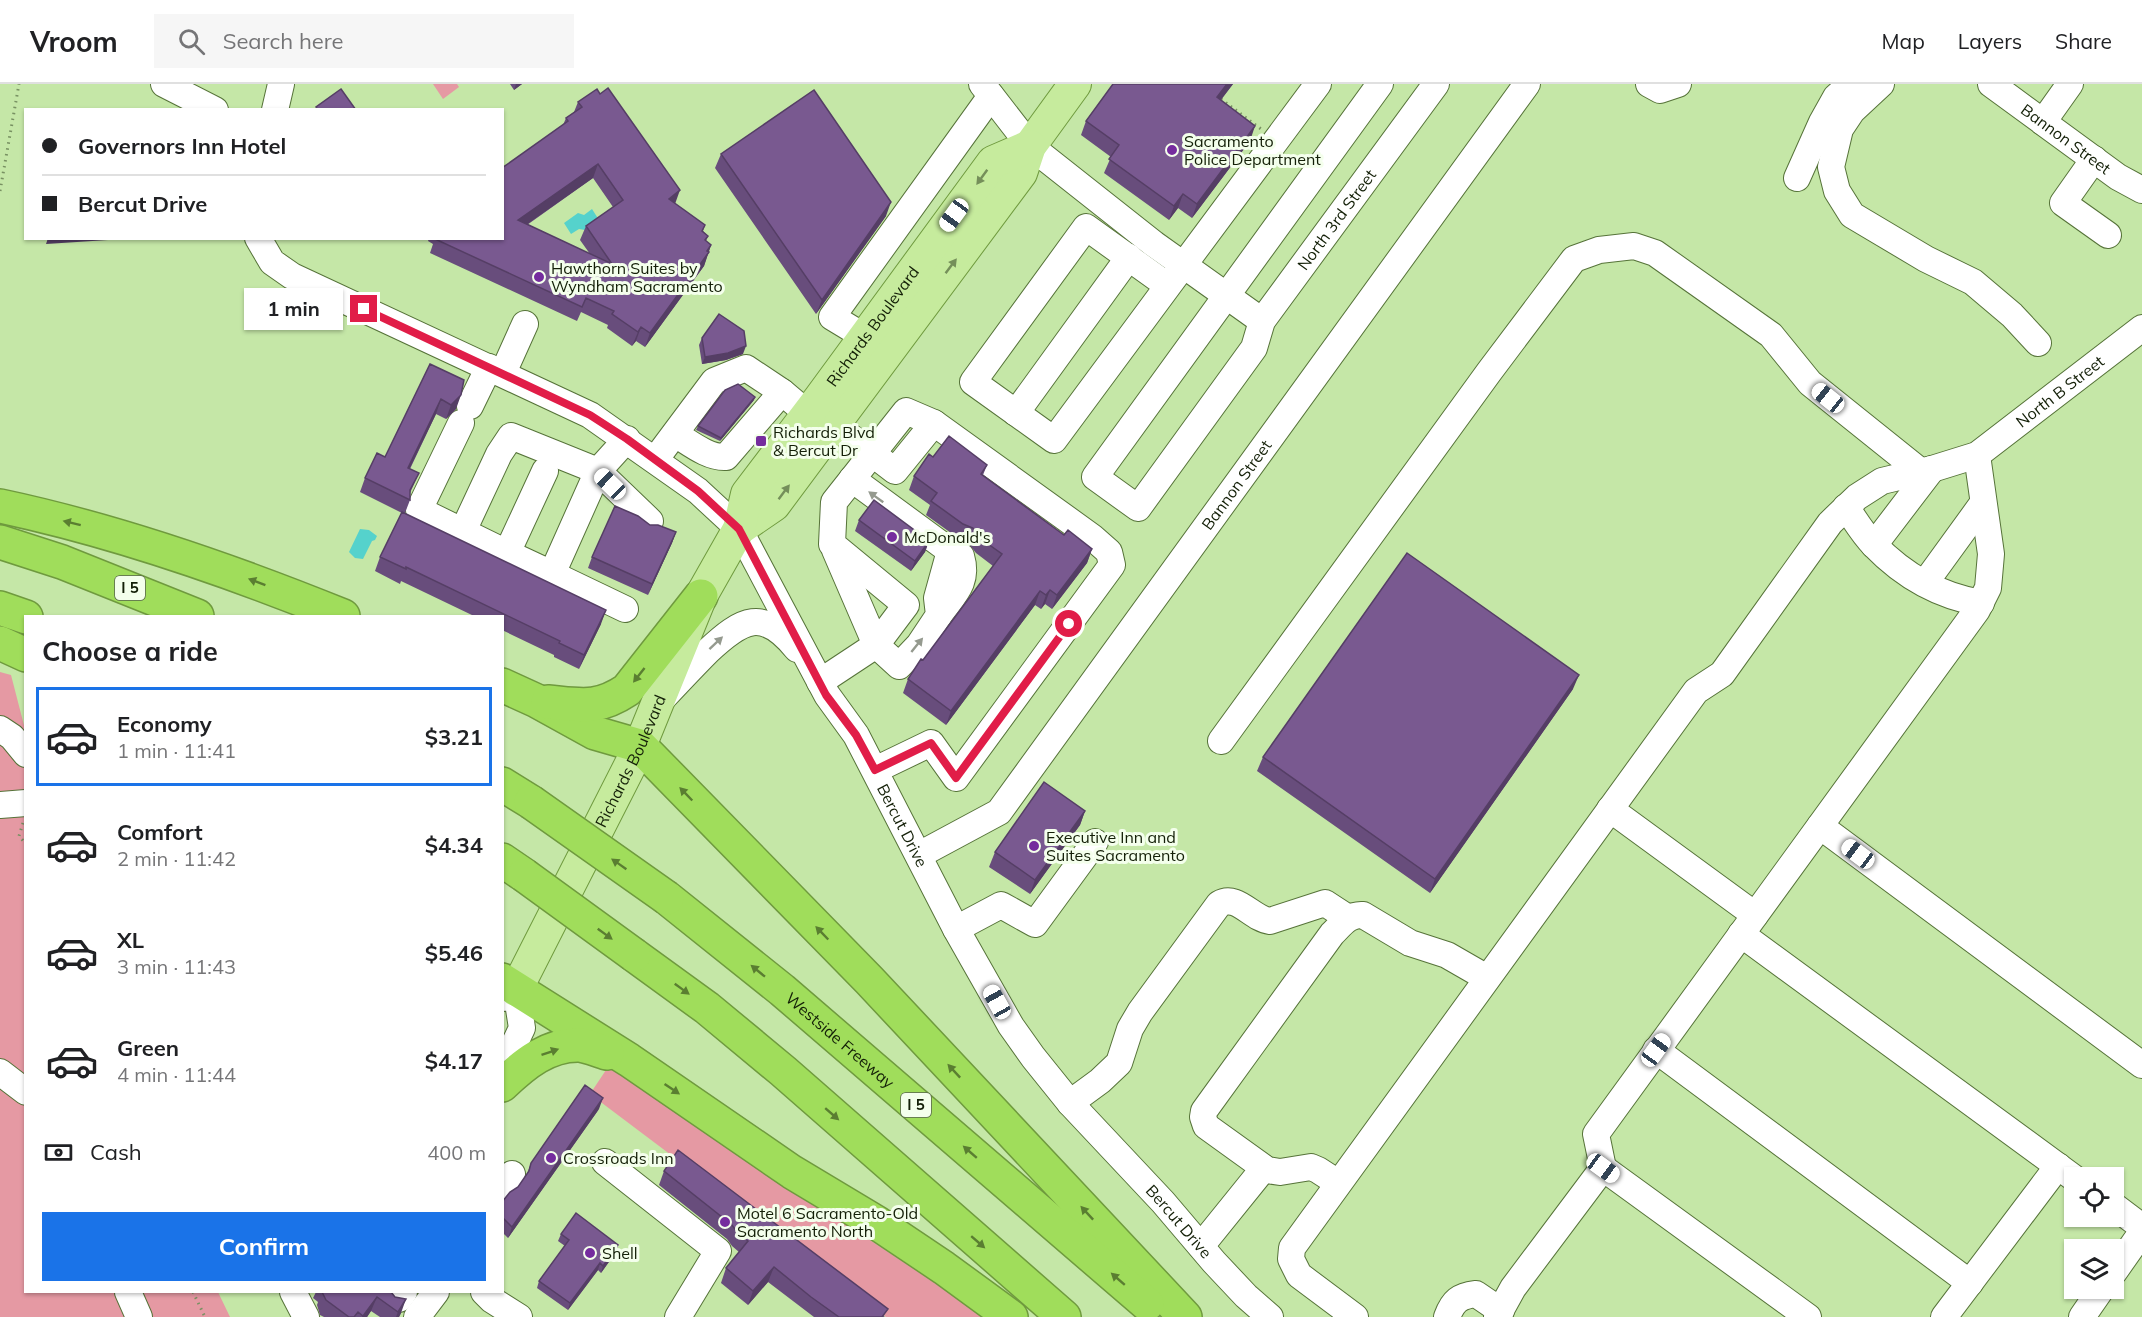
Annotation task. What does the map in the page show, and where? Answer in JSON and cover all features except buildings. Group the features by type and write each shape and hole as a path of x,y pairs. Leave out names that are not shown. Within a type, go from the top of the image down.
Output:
{"highway":[{"path":"5,507 92,528 168,551 340,615"},
{"name":"I 5","path":"0,542 62,562 194,615"},
{"path":"537,701 590,705 619,696 627,690 701,596"},
{"path":"0,608 24,616"},
{"path":"504,686 595,733 640,747 869,981 1185,1317"},
{"name":"Westside Freeway","path":"504,785 667,897 782,990 1162,1317"},
{"path":"513,868 707,1008 783,1071 1064,1317"},
{"path":"507,990 629,1060 792,1172 944,1268 1011,1317"},
{"path":"504,1082 522,1066 548,1050 581,1045 629,1060"}],"main road":[{"name":"Richards Boulevard","path":"822,419 1021,173 1030,146 1076,84"},
{"name":"Richards Boulevard","path":"507,990 640,747 701,596 739,529 774,505 865,337 993,162 1030,146"}],"street":[{"path":"164,84 211,108"},
{"path":"275,108 281,84"},
{"path":"1168,285 1086,227 973,382 1054,440 1318,84"},
{"path":"1227,295 1380,84"},
{"name":"North 3rd Street","path":"1227,295 1095,477 1138,508 1254,348 1262,321 1436,84"},
{"name":"Bannon Street","path":"919,855 999,812 1527,84"},
{"path":"1649,84 1660,90 1678,84"},
{"path":"1797,178 1836,97 1851,84"},
{"path":"1881,84 1852,111 1840,129 1831,167 1837,191 1852,214 1926,259 1973,282 2012,315 2038,343"},
{"name":"Bannon Street","path":"1991,84 2017,91 2043,122 2118,177 2142,190"},
{"path":"2043,122 2070,84"},
{"path":"865,337 832,317 987,90 1030,146 1184,266 1262,321"},
{"path":"2094,159 2058,209 2108,235"},
{"name":"Bercut Drive","path":"259,240 268,257 282,270 583,411 627,439 698,491 739,529 826,695 856,735 956,929 1011,1026 1070,1103 1163,1202 1246,1296 1270,1317"},
{"path":"1221,741 1488,372 1574,259 1599,250 1634,246 1655,254 1771,335 1810,383 1926,471"},
{"path":"1016,413 1129,257"},
{"path":"525,324 465,414 419,510 625,609"},
{"name":"North B Street","path":"1977,455 2138,332"},
{"path":"655,460 714,381 746,368 895,471 934,423 1092,537 1109,552 1112,565 956,778 931,743 875,770"},
{"path":"675,434 704,451 718,457 726,457 782,392"},
{"path":"463,531 511,436 598,471 650,521"},
{"path":"552,574 598,471 627,439"},
{"path":"852,478 950,551 961,556 964,567 963,581 919,645 899,666 876,645 832,544 834,502 852,478 872,454"},
{"path":"1355,1317 1299,1275 1291,1259 1292,1248 1298,1237 1696,691 1722,674 1830,523 1857,497 1882,481 1926,471 1977,455 1991,554 1988,588 1981,603 1596,1134 1603,1168 1808,1317"},
{"path":"507,553 545,471"},
{"path":"1874,545 1926,471"},
{"path":"1925,584 1983,503"},
{"path":"1846,507 1874,545 1906,574 1946,595 1981,603"},
{"path":"660,700 729,632 737,626 751,622 766,624 777,629 789,640 816,674 876,645 906,605 832,544"},
{"path":"0,729 12,737 24,756"},
{"path":"1610,809 1748,925 2064,1170"},
{"path":"1820,826 2142,1065"},
{"path":"956,929 1000,904 1035,924 1095,842"},
{"path":"1070,1103 1100,1081 1119,1063 1130,1029 1140,1012 1219,904 1225,900 1233,900 1263,920 1270,921 1325,903 1348,918"},
{"path":"1338,1183 1311,1167 1280,1172 1264,1168 1206,1126 1204,1111 1332,934 1355,914 1363,915 1410,943 1447,955 1487,978"},
{"path":"504,1066 522,1028 507,990"},
{"path":"1656,1050 1970,1283"},
{"path":"0,1072 24,1090"},
{"path":"605,1162 718,1251 682,1316"},
{"path":"1201,1246 1264,1168"},
{"path":"1447,1317 1452,1304 1462,1295 1468,1294 1476,1294 1499,1314 1513,1288 1603,1168"},
{"path":"1944,1317 1970,1283 2064,1174"},
{"path":"2124,1214 2142,1227"},
{"path":"2124,1258 2142,1232"},
{"path":"128,1293 140,1317"},
{"path":"294,1293 306,1317"},
{"path":"417,1317 435,1293"},
{"path":"2082,1317 2094,1299"},
{"path":"485,1303 519,1317"}],"path":[{"path":"0,191 19,84"},
{"path":"1221,99 1276,140"},
{"path":"193,1293 204,1317"}],"shaded area":[{"path":"433,84 457,84 459,87 443,99"},
{"path":"0,672 11,675 24,725 24,1293 218,1293 230,1317 0,1317"},
{"path":"608,1067 964,1302 982,1317 886,1317 590,1094"}],"water":[{"path":"592,209 599,220 585,230 579,229 571,234 564,223 578,213 584,215"},
{"path":"360,529 369,530 377,536 363,559 355,558 349,552"}],"place":[{"name":"Sacramento Police Department","path":"1172,150"},
{"name":"Hawthorn Suites by Wyndham Sacramento","path":"539,277"},
{"name":"Richards Blvd & Bercut Dr","path":"761,441"},
{"name":"McDonald's","path":"892,537"},
{"name":"Executive Inn and Suites Sacramento","path":"1034,846"},
{"name":"Crossroads Inn","path":"551,1158"},
{"name":"Motel 6 Sacramento-Old Sacramento North","path":"725,1222"},
{"name":"Shell","path":"590,1253"}],"route":[{"path":"364,309 590,415 609,426 698,491 739,529 826,695 856,735 875,770 931,743 956,778 1069,624"}]}
